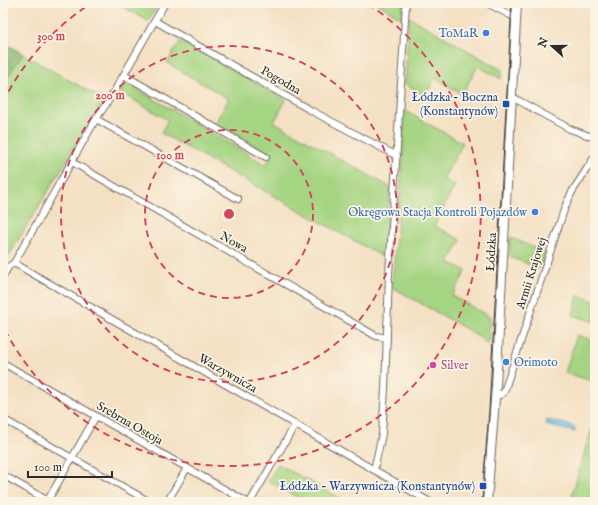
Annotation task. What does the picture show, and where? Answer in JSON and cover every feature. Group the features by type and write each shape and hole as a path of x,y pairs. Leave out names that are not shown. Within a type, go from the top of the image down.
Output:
{"main road":[{"name":"Łódzka","path":"487,502 495,394 517,3"}],"street":[{"path":"3,277 8,268 14,263 96,119 111,97 166,3"},
{"path":"374,470 382,434 389,274 406,3"},
{"path":"487,3 516,18"},
{"name":"Pogodna","path":"155,21 310,110 397,156"},
{"path":"124,75 266,156"},
{"path":"512,97 570,129 595,138"},
{"path":"96,119 238,199"},
{"name":"Armii Krajowej","path":"495,394 502,394 504,392 565,207 572,192 595,156"},
{"name":"Nowa","path":"72,162 376,336 386,338"},
{"name":"Warzywnicza","path":"14,263 430,502"},
{"name":"Srebrna Ostoja","path":"3,363 248,502"},
{"path":"3,475 49,501 96,416"},
{"path":"3,419 150,502"},
{"path":"248,502 295,425"},
{"path":"167,502 187,468"}],"green space":[{"path":"116,3 159,3 148,21"},
{"path":"377,3 403,3 402,18 401,18"},
{"path":"409,17 502,70 501,79 478,66 462,94 435,78 425,96 405,84"},
{"path":"180,41 286,100 274,122 390,187 385,258 161,133 168,120 118,91 125,82 266,165 272,155 215,123 229,99 167,63"},
{"path":"3,42 23,54 3,83"},
{"path":"23,54 104,100 4,263 3,83"},
{"path":"403,110 463,143 443,179 455,185 434,226 461,240 449,262 466,271 452,296 490,317 488,345 477,335 392,287 403,157"},
{"path":"510,237 545,253 540,268 509,257"},
{"path":"578,296 595,301 595,322 573,315"},
{"path":"577,335 595,341 595,382 565,373"},
{"path":"595,420 595,502 570,502 586,447"},
{"path":"278,464 347,502 306,502 268,481"}],"water":[{"path":"547,420 570,425 575,429 575,432 546,425"}],"tram line":[{"path":"482,502 489,411 512,3"}],"place":[{"name":"ToMaR","path":"486,33"},
{"name":"Łódzka - Boczna (Konstantynów)","path":"506,104"},
{"name":"Okręgowa Stacja Kontroli Pojazdów","path":"535,212"},
{"name":"Orimoto","path":"506,362"},
{"name":"Silver","path":"433,365"},
{"name":"Łódzka - Warzywnicza (Konstantynów)","path":"483,486"}]}
